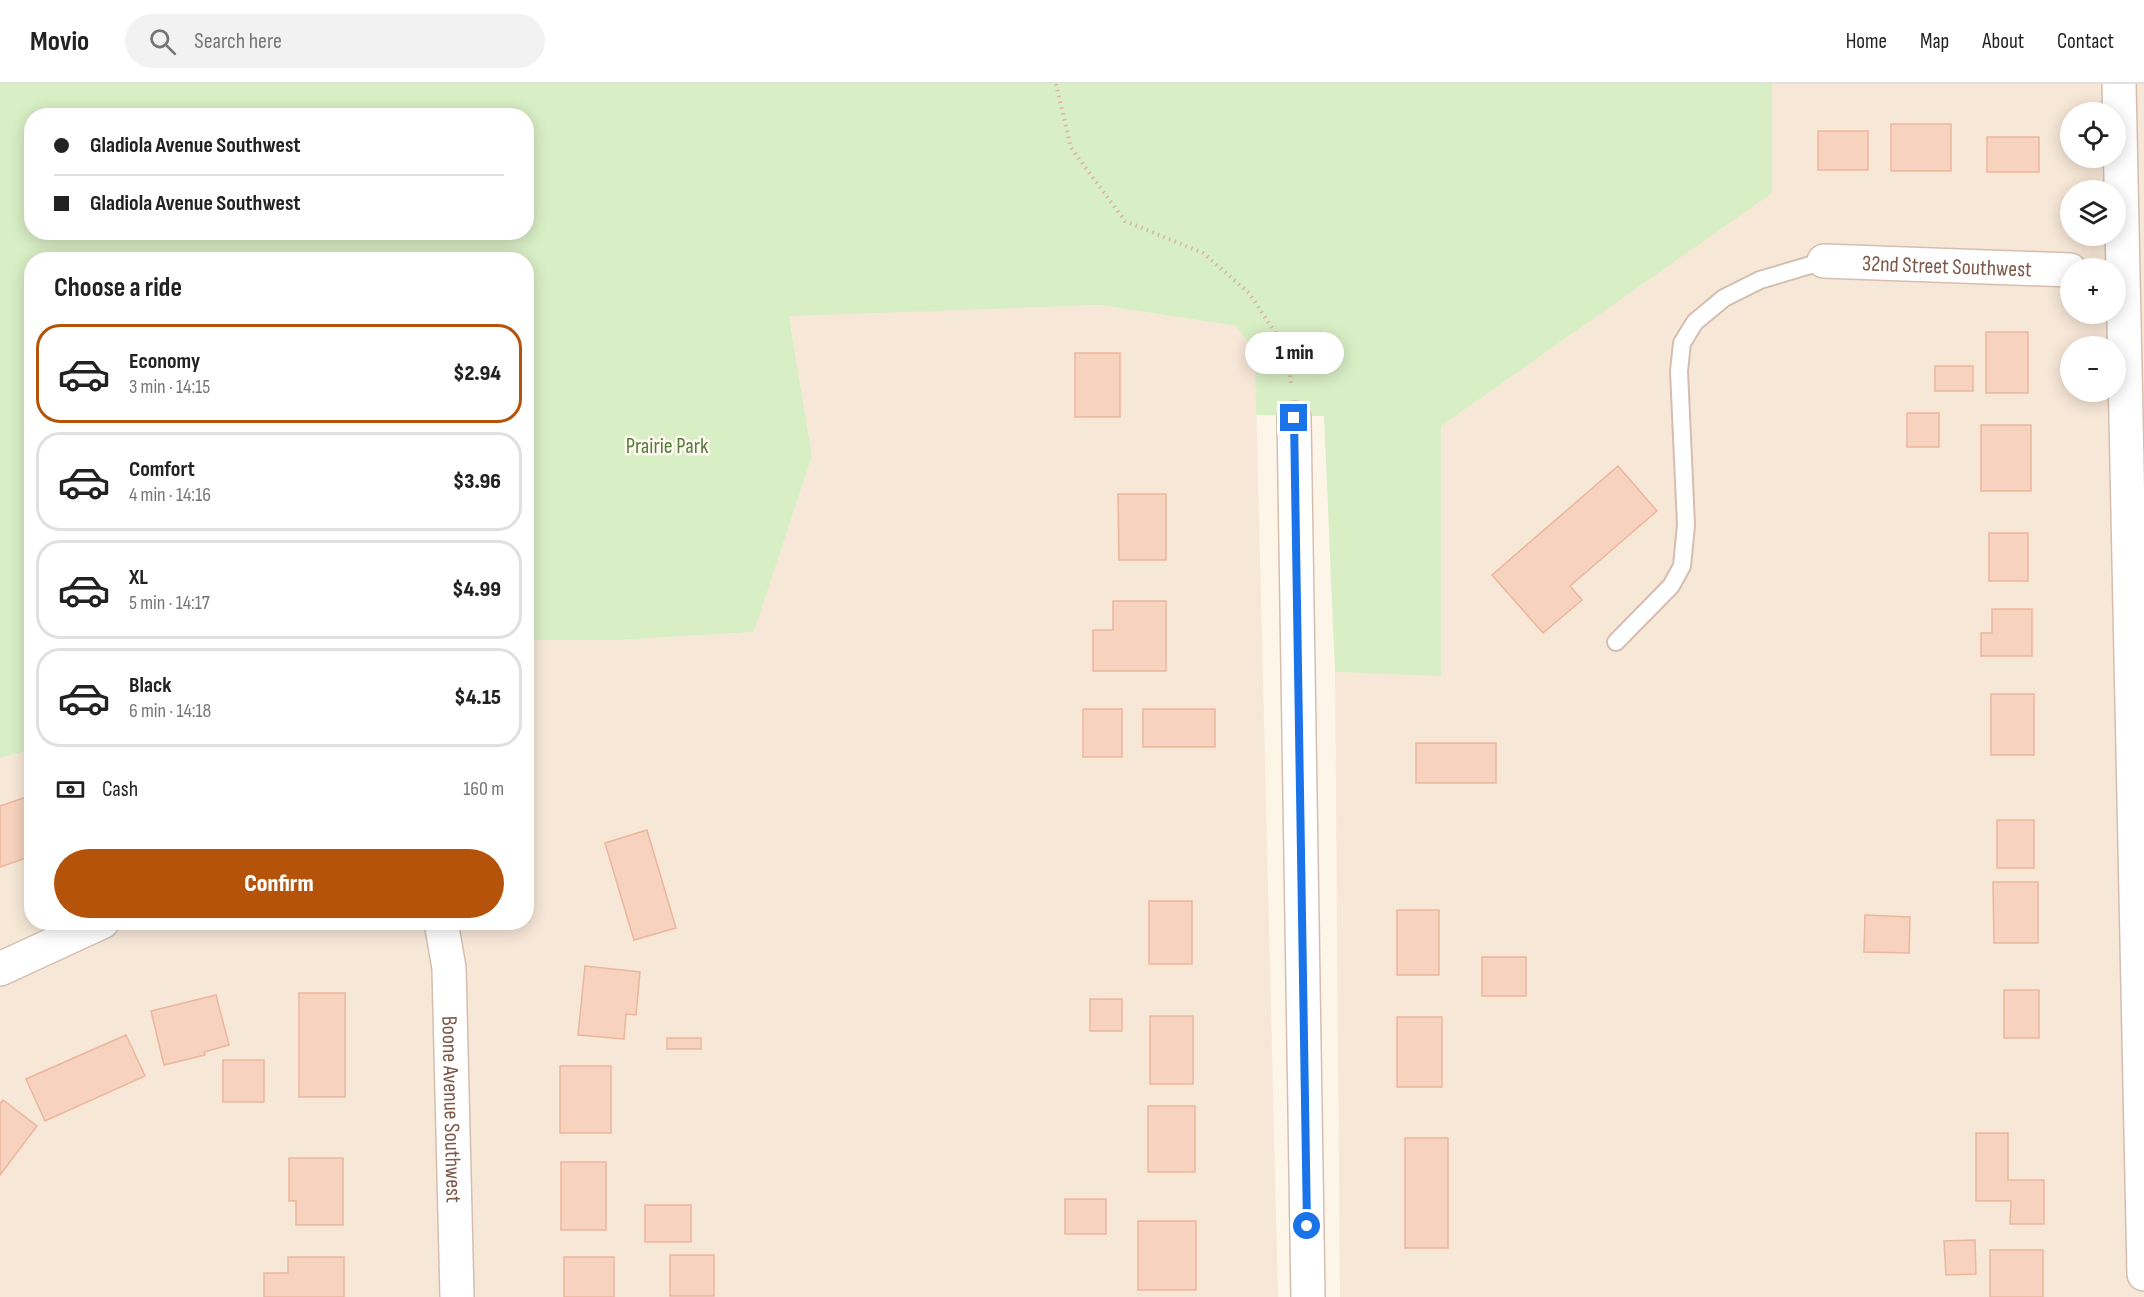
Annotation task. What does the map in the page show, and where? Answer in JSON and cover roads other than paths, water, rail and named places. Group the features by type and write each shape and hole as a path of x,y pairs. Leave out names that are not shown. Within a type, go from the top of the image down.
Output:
{"street":[{"path":"2119,84 2127,272 2144,1274"},
{"name":"32nd Street Southwest","path":"1824,261 2060,270"},
{"path":"1294,418 1308,1297"},
{"path":"0,969 85,930"},
{"name":"Boone Avenue Southwest","path":"442,930 449,968 457,1297"}],"lane":[{"path":"1616,642 1671,586 1682,566 1686,525 1679,371 1682,343 1695,322 1724,298 1760,280 1824,261"}],"park label":[{"name":"Prairie Park","path":"667,445"}]}
